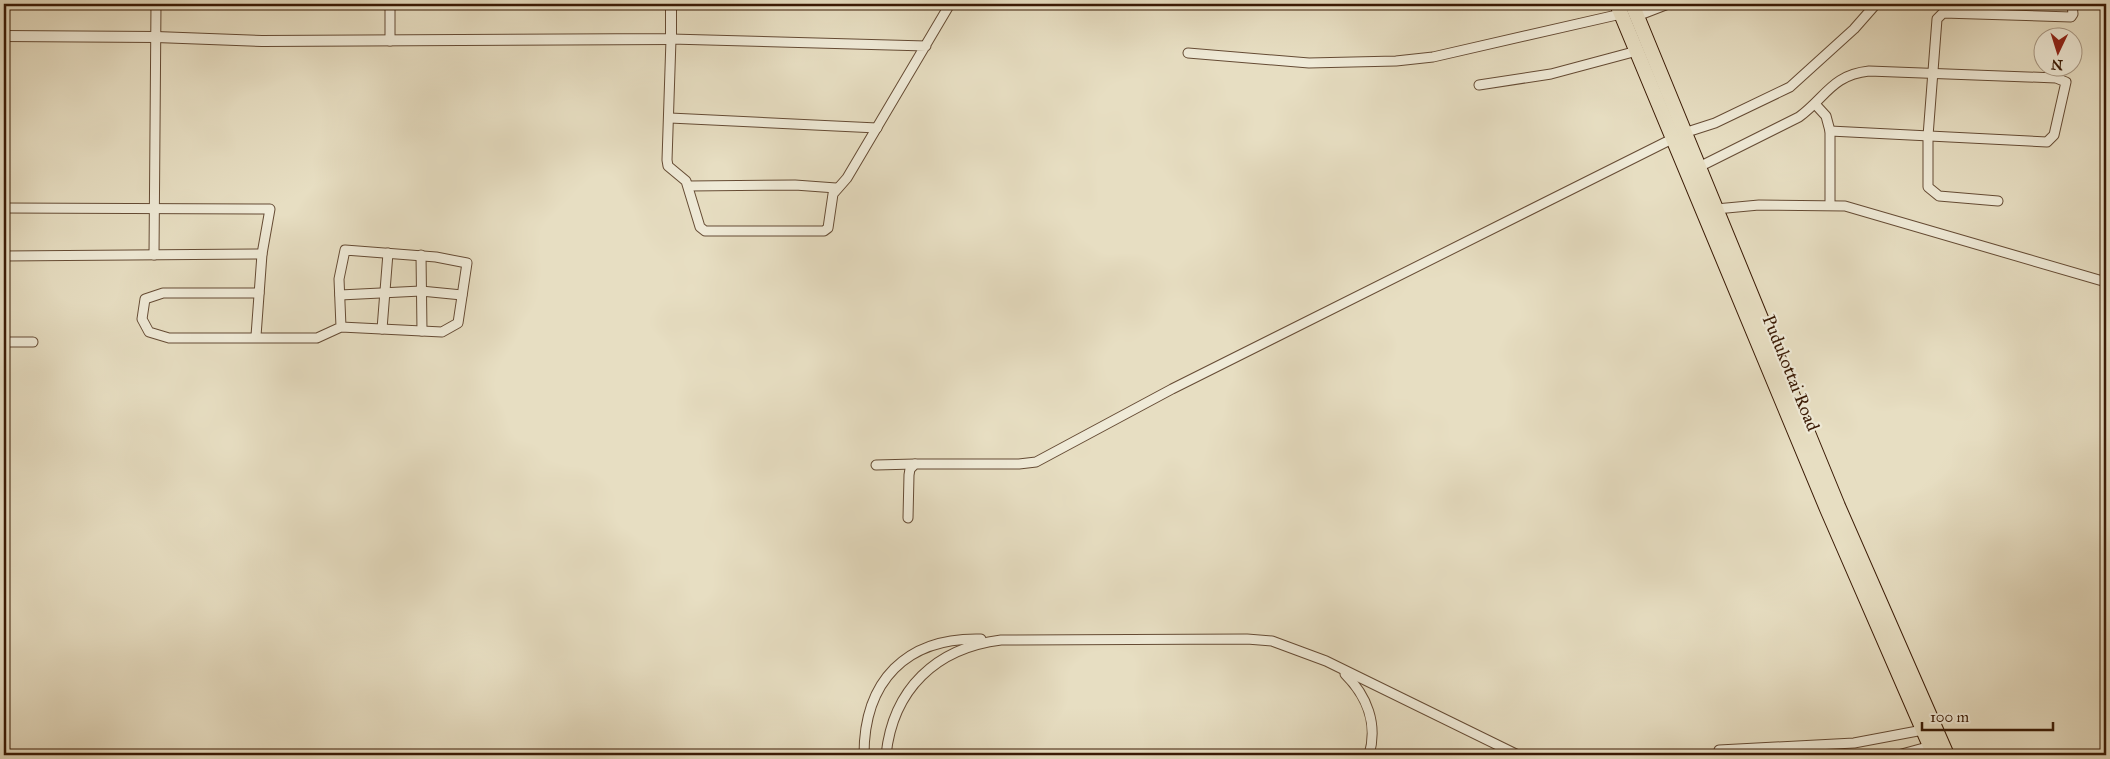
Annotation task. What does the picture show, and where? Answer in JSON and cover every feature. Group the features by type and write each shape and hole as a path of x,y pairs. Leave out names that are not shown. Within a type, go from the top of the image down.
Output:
{"highway":[{"name":"Pudukottai Road","path":"1619,9 1636,51 1678,136 1699,167 1838,506 1947,755"},
{"name":"Pudukottai Road","path":"1635,10 1678,136 1781,396 1827,509 1933,751"}],"street":[{"path":"154,255 156,4"},
{"path":"390,4 390,41"},
{"path":"672,4 668,166 686,181 689,186 700,226 705,231 824,231 828,228 832,194 847,178 950,4"},
{"path":"1635,10 1668,4"},
{"path":"876,465 1019,464 1036,462 1172,389 1678,136 1715,123 1790,86 1854,28 1876,4"},
{"path":"1998,201 1939,196 1932,192 1927,181 1928,136 1937,19 1940,15 2070,17 2073,14 2073,4"},
{"path":"1188,53 1309,62 1396,62 1434,57 1619,9"},
{"path":"4,36 156,37 262,41 671,39 926,46"},
{"path":"1479,85 1551,74 1636,51"},
{"path":"1699,167 1799,117 1815,104 1835,83 1853,73 1869,71 2056,78 2066,82 2054,135 2047,142 1830,131"},
{"path":"1815,104 1826,116 1830,131 1830,205"},
{"path":"670,118 877,128"},
{"path":"689,186 795,185 836,188"},
{"path":"1716,209 1759,204 1845,206 2106,282"},
{"path":"4,208 270,209 262,254 256,336"},
{"path":"259,294 163,293 145,299 142,319 149,332 169,338 256,336 317,338 341,327 442,332 458,323 467,263 421,256 345,250 338,279 341,327"},
{"path":"382,329 388,253"},
{"path":"4,256 262,254"},
{"path":"421,256 422,331"},
{"path":"340,295 421,291 462,295"},
{"path":"4,342 33,342"},
{"path":"908,518 910,468 915,464"},
{"path":"864,755 864,738 870,708 884,679 895,666 911,655 961,638 1001,640 1260,640 1284,644 1326,661 1518,755"},
{"path":"886,755 893,723 905,698 918,679 936,663 956,650 978,642 1001,640"},
{"path":"1326,661 1354,683 1366,704 1372,727 1369,755"},
{"path":"1720,750 1788,751 1854,743 1923,730"},
{"path":"1898,755 1933,751"},
{"path":"1440,755 1450,755"}]}
